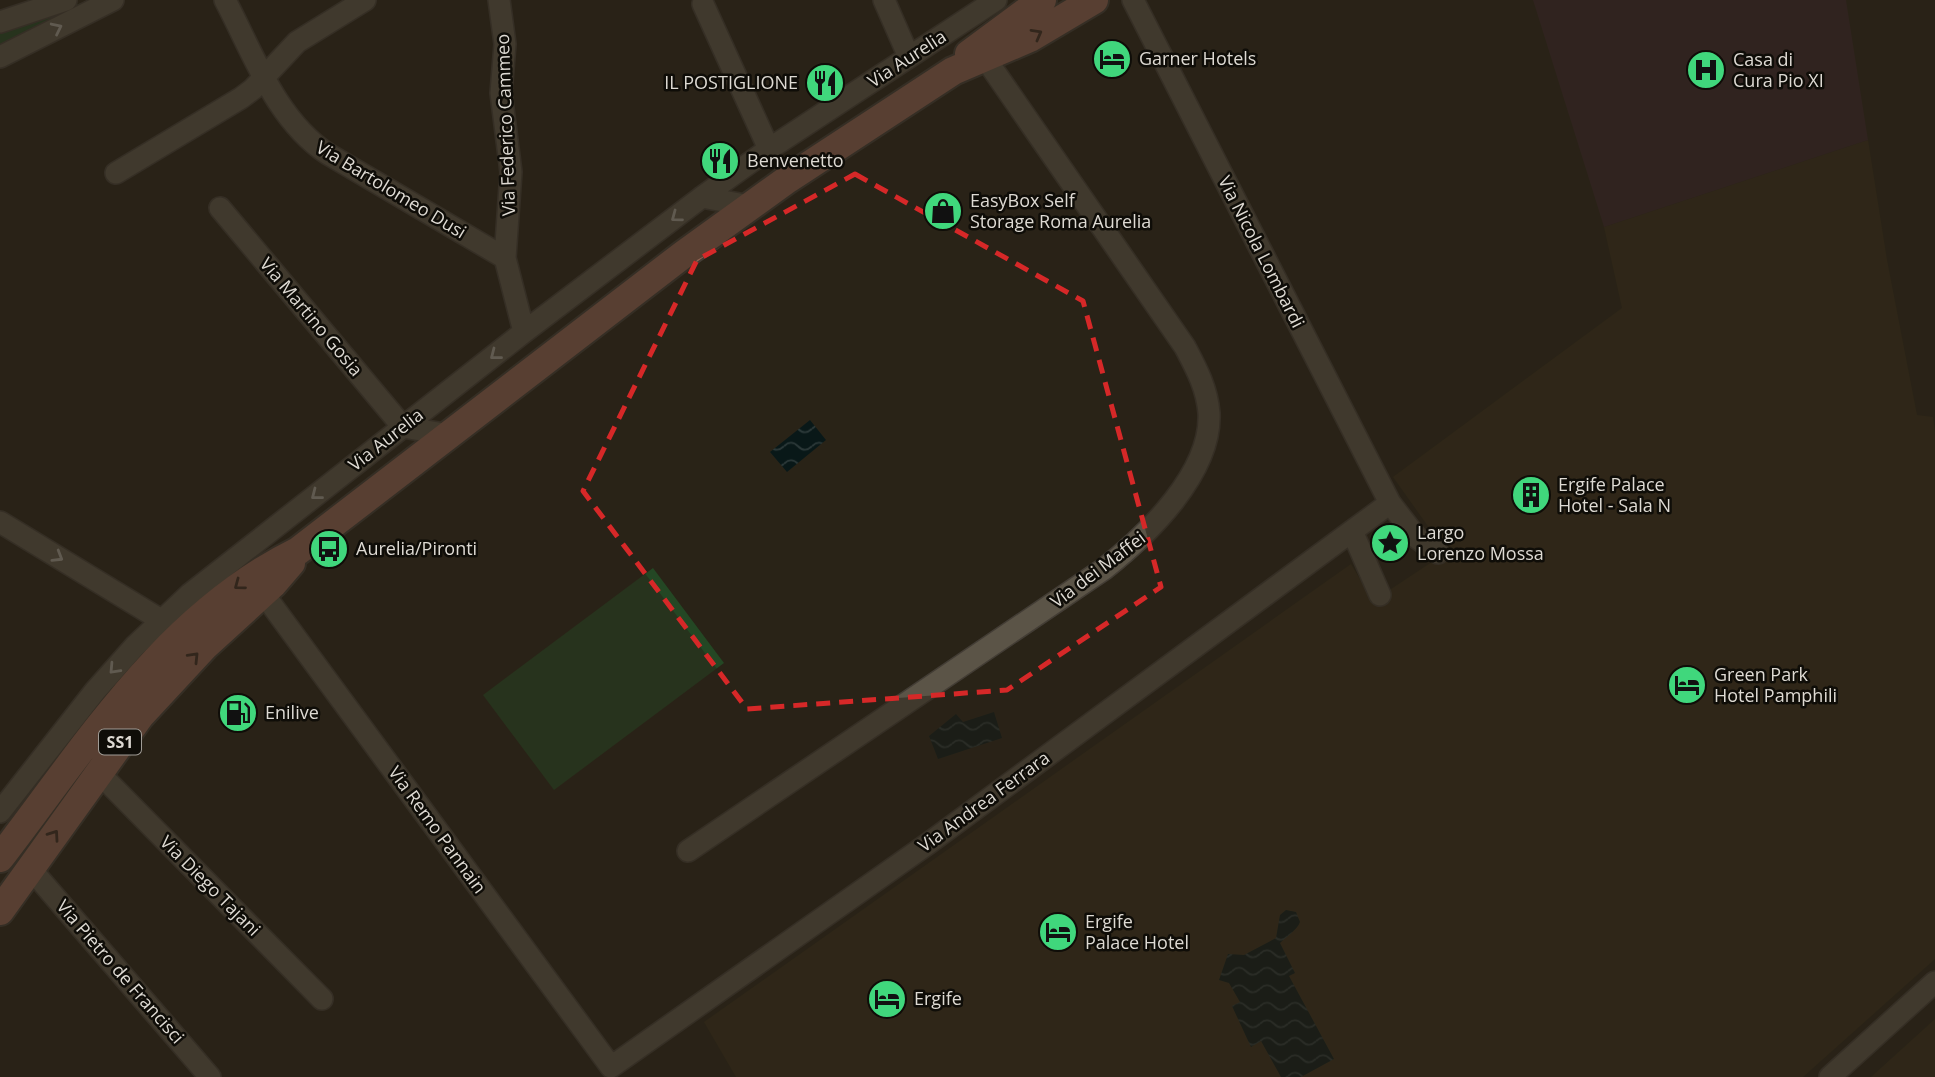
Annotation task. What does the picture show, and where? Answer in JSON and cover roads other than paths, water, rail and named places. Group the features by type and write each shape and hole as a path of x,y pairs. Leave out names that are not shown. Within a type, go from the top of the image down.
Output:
{"main road":[{"name":"Via Aurelia","path":"0,858 91,736 156,660 203,614 257,573 298,551 684,254 750,206 953,71 980,45 1042,0"},
{"name":"Via Aurelia","path":"953,71 1030,38 1094,0"},
{"name":"Via Aurelia","path":"0,911 140,716 224,627 263,593 285,570 298,551"}],"street":[{"path":"0,22 66,0"},
{"path":"0,57 113,0"},
{"name":"Via Bartolomeo Dusi","path":"225,0 264,76 293,122 317,147 505,258"},
{"path":"116,173 241,98 297,42 365,0"},
{"name":"Via Federico Cammeo","path":"499,0 505,44 501,93 511,172 505,258 524,332"},
{"path":"884,0 909,57"},
{"name":"Via Aurelia","path":"0,812 94,691 190,593 524,332 702,197 769,149 996,0"},
{"name":"Via Nicola Lombardi","path":"1133,0 1390,503"},
{"path":"703,4 769,149"},
{"name":"Via dei Maffei","path":"688,851 1104,569 1135,545 1163,516 1199,457 1209,415 1207,397 1185,347 985,58"},
{"path":"817,117 836,149"},
{"path":"702,197 750,206"},
{"name":"Via Martino Gosia","path":"220,208 403,426"},
{"path":"403,426 450,435"},
{"path":"1380,595 1352,531 1390,503 1417,538 1438,553"},
{"path":"0,522 162,620"},
{"name":"Via Andrea Ferrara","path":"611,1067 929,843 1352,531"},
{"name":"Via Remo Pannain","path":"263,593 611,1067"},
{"path":"43,756 91,736"},
{"name":"Via Diego Tajani","path":"98,772 322,999"},
{"name":"Via Pietro de Francisci","path":"30,868 210,1077"},
{"path":"1830,1077 1931,992"}],"water":[{"path":"810,420 826,440 787,472 770,452"},
{"path":"994,712 1002,738 938,759 929,736 956,714 963,722"},
{"path":"1286,910 1296,912 1300,922 1280,943 1295,973 1289,976 1334,1059 1301,1077 1281,1077 1261,1041 1251,1047 1232,1006 1240,1002 1229,983 1219,980 1228,954 1244,955 1276,938 1280,915"}],"place":[{"name":"Garner Hotels","path":"1112,59"},
{"name":"Casa di Cura Pio XI","path":"1706,70"},
{"name":"IL POSTIGLIONE","path":"825,83"},
{"name":"Benvenetto","path":"720,161"},
{"name":"EasyBox Self Storage Roma Aurelia","path":"943,211"},
{"name":"Ergife Palace Hotel - Sala N","path":"1531,495"},
{"name":"Largo Lorenzo Mossa","path":"1390,543"},
{"name":"Aurelia/Pironti","path":"329,549"},
{"name":"Green Park Hotel Pamphili","path":"1687,685"},
{"name":"Enilive","path":"238,713"},
{"name":"Ergife Palace Hotel","path":"1058,932"},
{"name":"Ergife","path":"887,999"}]}
